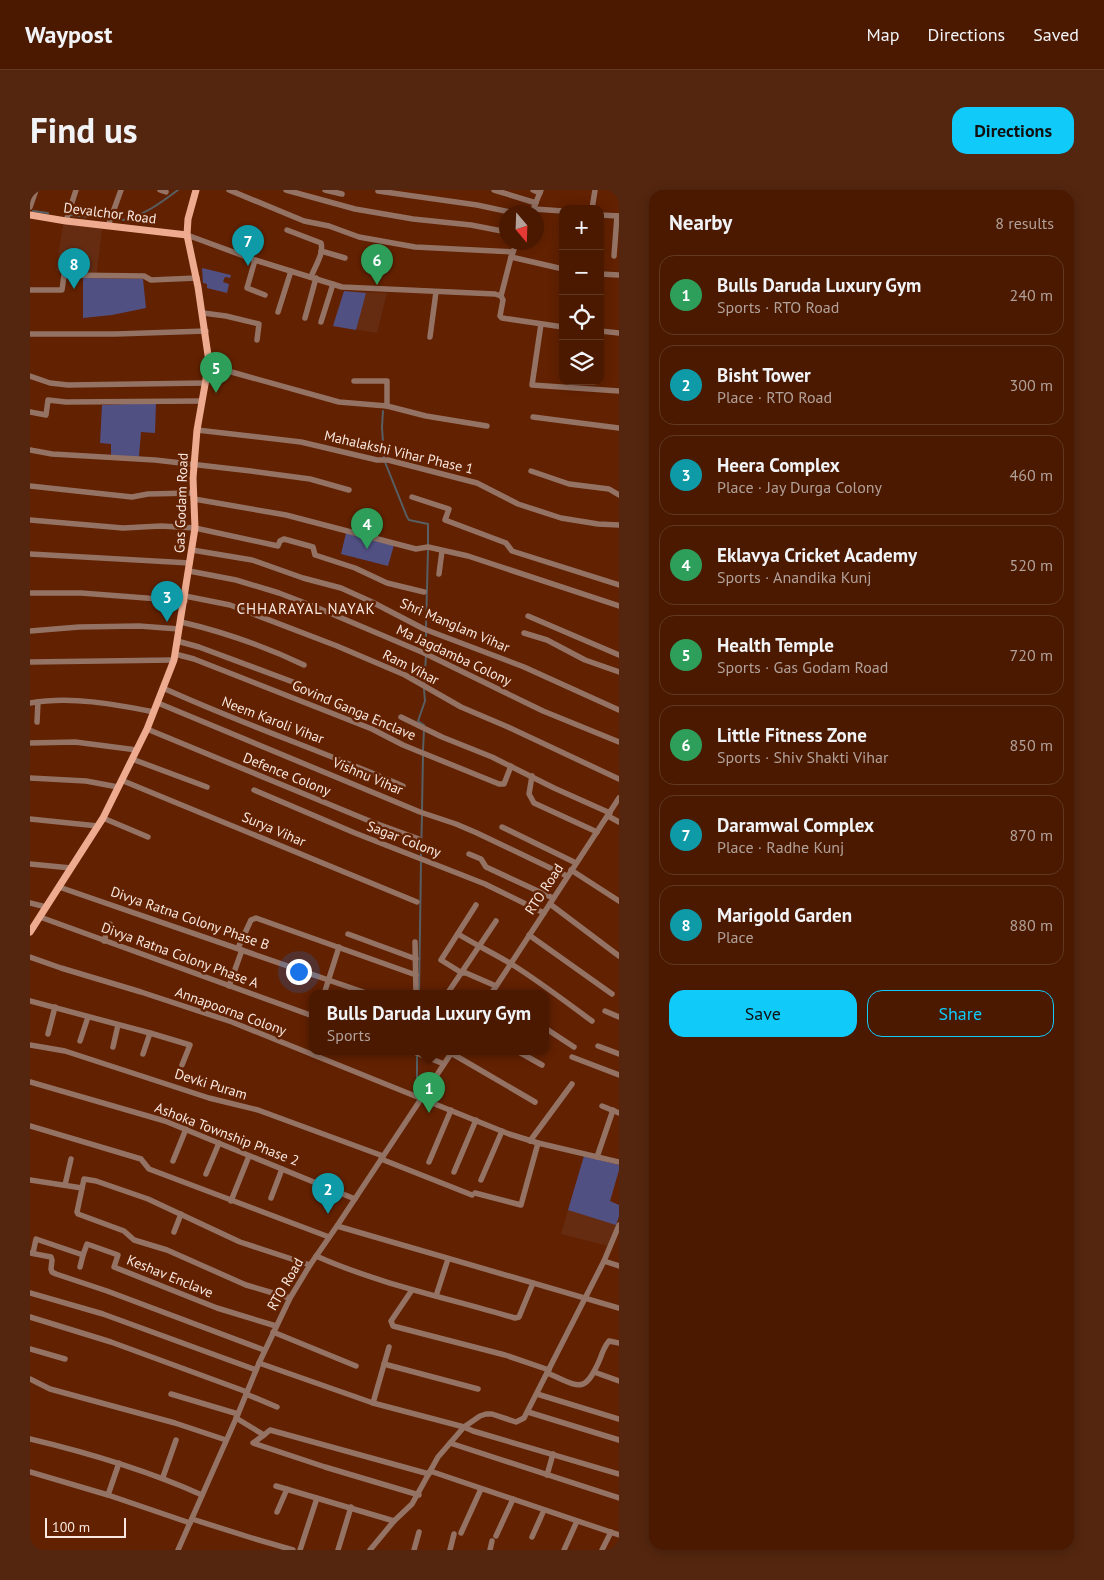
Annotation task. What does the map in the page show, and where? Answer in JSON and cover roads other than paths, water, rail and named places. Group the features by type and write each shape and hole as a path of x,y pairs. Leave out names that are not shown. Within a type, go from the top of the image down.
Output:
{"main road":[{"name":"Gas Godam Road","path":"30,932 103,818 147,729 158,703 178,641 195,528 194,465 197,430 209,362 197,278 187,235 188,219 196,190"},
{"name":"Devalchor Road","path":"30,215 66,221 109,221 187,235"}],"street":[{"path":"30,207 36,190"},
{"path":"66,221 76,190"},
{"path":"109,221 121,190"},
{"path":"229,190 304,220 329,226 359,237 415,247 512,255 559,268"},
{"path":"286,190 355,208 413,219 471,225 499,231"},
{"path":"325,190 342,194"},
{"path":"494,190 527,205"},
{"path":"533,190 540,191 535,205"},
{"path":"593,205 595,190"},
{"path":"378,191 499,210"},
{"path":"544,209 559,211"},
{"path":"604,215 618,216 614,256"},
{"path":"287,230 321,243 321,251 304,318"},
{"path":"187,235 255,260 350,288 495,294 501,296"},
{"path":"514,250 501,296 503,300 500,316 502,318 559,326"},
{"path":"321,251 345,258"},
{"path":"255,260 247,288 264,295"},
{"path":"278,312 290,270"},
{"path":"604,274 619,275"},
{"path":"30,290 62,290 64,275 144,276 152,280 197,278"},
{"path":"321,322 333,284"},
{"path":"430,337 436,292"},
{"path":"203,313 259,324 257,340"},
{"path":"541,324 532,385 619,390"},
{"path":"30,334 206,331"},
{"path":"604,331 619,332"},
{"path":"209,362 228,371 340,402 387,406 426,416 487,426"},
{"path":"30,376 50,383 68,385 206,383"},
{"path":"354,381 387,381 387,406"},
{"path":"30,412 46,415 48,400 66,402 202,402"},
{"path":"533,418 619,428"},
{"name":"Mahalakshi Vihar Phase 1","path":"197,430 301,442 376,460 388,460 477,483 518,504 561,518 598,524 619,525"},
{"path":"30,450 52,454 155,460 310,479 349,490"},
{"path":"531,471 569,484 610,489 619,494"},
{"path":"30,486 132,497 148,494 194,496 286,515 416,548 428,547 468,556 619,606"},
{"path":"412,497 449,509 446,520 506,543 512,551 619,585"},
{"path":"30,520 123,528 161,526 195,528 278,546 280,541 284,539 313,547 315,555 355,568 387,583 424,592"},
{"name":"Shri Manglam Vihar","path":"192,550 252,560 303,578 341,588 424,628 524,667 619,710"},
{"path":"439,574 442,551"},
{"name":"Ma Jagdamba Colony","path":"30,554 190,567 279,593 424,653 543,711 619,742"},
{"name":"Ram Vihar","path":"30,593 82,593 185,598 230,605 337,646 405,675 461,707 619,779"},
{"path":"528,616 619,655"},
{"path":"30,631 79,627 180,625 237,636 304,665"},
{"path":"524,633 547,640 585,660 619,672"},
{"path":"178,641 300,685"},
{"path":"30,662 174,657"},
{"name":"Govind Ganga Enclave","path":"174,657 212,666 323,709 372,729 403,745 499,784 504,784 511,766"},
{"name":"Neem Karoli Vihar","path":"163,688 243,723 403,786"},
{"path":"30,703 88,701 154,712"},
{"path":"36,722 38,702"},
{"name":"Vishnu Vihar","path":"158,703 420,812 456,824 567,876"},
{"path":"401,717 532,776 609,814 619,822"},
{"name":"Defence Colony","path":"147,729 372,822 419,839"},
{"path":"30,743 75,742 137,750"},
{"path":"132,759 207,787"},
{"path":"532,776 529,794 534,803 597,832"},
{"name":"Surya Vihar","path":"30,778 120,783 417,902"},
{"name":"Sagar Colony","path":"254,790 355,833 485,884 544,913"},
{"name":"RTO Road","path":"494,990 619,798"},
{"path":"103,818 148,837"},
{"path":"30,819 98,826"},
{"path":"502,827 576,863"},
{"path":"469,854 481,859 486,867 553,898"},
{"path":"30,864 71,868"},
{"path":"571,870 619,901"},
{"name":"Divya Ratna Colony Phase B","path":"59,887 358,990"},
{"path":"30,903 46,907"},
{"path":"476,904 441,960 462,972 496,986"},
{"path":"550,904 619,956"},
{"name":"Divya Ratna Colony Phase A","path":"40,917 309,1015"},
{"path":"229,986 240,949 253,918 416,975"},
{"path":"450,990 496,921"},
{"path":"104,941 110,924"},
{"path":"348,934 416,959"},
{"path":"458,934 511,964 592,1021"},
{"path":"529,934 612,994"},
{"path":"415,942 416,990"},
{"path":"325,990 339,947"},
{"name":"Annapoorna Colony","path":"30,957 232,1022 309,1053"},
{"path":"30,1000 150,1032 190,1045 182,1066"},
{"path":"48,1034 55,1007"},
{"path":"605,1012 619,1017"},
{"path":"80,1041 88,1017"},
{"path":"113,1047 118,1025"},
{"path":"549,1031 574,1048"},
{"path":"143,1054 150,1032"},
{"name":"Devki Puram","path":"30,1045 66,1052 209,1098 258,1110 474,1194 521,1205 538,1143"},
{"path":"598,1046 619,1054"},
{"name":"Annapoorna Colony","path":"314,1055 502,1131 538,1143 619,1162"},
{"path":"422,1055 444,1064"},
{"name":"RTO Road","path":"178,1550 264,1350 290,1298 310,1265 451,1055"},
{"path":"455,1055 535,1102"},
{"path":"525,1055 542,1065"},
{"path":"572,1057 619,1075"},
{"name":"Ashoka Township Phase 2","path":"30,1082 166,1121 355,1199"},
{"path":"530,1140 572,1084"},
{"path":"597,1157 616,1111 602,1106"},
{"path":"429,1162 451,1110"},
{"path":"454,1172 476,1120"},
{"path":"30,1126 141,1159 149,1169 329,1237"},
{"path":"173,1161 186,1129"},
{"path":"481,1180 502,1131"},
{"path":"206,1174 218,1143"},
{"path":"231,1201 249,1156"},
{"path":"65,1185 70,1159"},
{"path":"270,1198 282,1169"},
{"path":"290,1298 246,1285 167,1250 134,1240 124,1231 78,1214 85,1178 148,1199 240,1242 310,1265"},
{"path":"30,1180 82,1188"},
{"path":"174,1232 181,1214"},
{"path":"371,1550 394,1521 419,1495 438,1457 464,1427 486,1414 492,1414 516,1422 524,1418 586,1298 619,1225"},
{"path":"337,1226 619,1308"},
{"path":"80,1267 83,1255 37,1239 32,1253 51,1257 51,1269 56,1274 107,1291 264,1350"},
{"name":"Keshav Enclave","path":"83,1255 87,1244 118,1255 114,1267 274,1329"},
{"path":"316,1256 339,1266 412,1290 517,1318 533,1283"},
{"path":"436,1296 448,1259"},
{"path":"604,1261 619,1266"},
{"path":"412,1290 391,1321 393,1326 505,1355 548,1371 574,1384 582,1385 588,1382 606,1345 609,1342 619,1343"},
{"path":"30,1293 102,1314 256,1370"},
{"path":"30,1317 112,1342 246,1393 277,1407"},
{"path":"274,1329 356,1366"},
{"path":"373,1403 388,1347"},
{"path":"30,1348 65,1359"},
{"path":"259,1362 373,1403 464,1427 619,1474"},
{"path":"384,1364 478,1389"},
{"path":"594,1372 619,1381"},
{"path":"30,1379 50,1389 226,1440"},
{"path":"171,1394 237,1416 264,1435"},
{"path":"537,1394 619,1419"},
{"path":"528,1412 619,1440"},
{"path":"419,1495 253,1443 270,1430 430,1472 619,1535"},
{"path":"30,1439 88,1452 163,1477 202,1495"},
{"path":"163,1477 176,1440"},
{"path":"450,1443 619,1498"},
{"path":"547,1475 553,1454"},
{"path":"108,1495 119,1463"},
{"path":"30,1472 294,1550"},
{"path":"276,1486 394,1521"},
{"path":"277,1512 287,1489"},
{"path":"461,1533 481,1489"},
{"path":"300,1550 317,1498"},
{"path":"490,1550 513,1499"},
{"path":"338,1550 350,1507"},
{"path":"532,1537 544,1510"},
{"path":"564,1550 577,1521"},
{"path":"414,1550 419,1532"},
{"path":"602,1550 611,1532"},
{"path":"450,1550 454,1534"}],"waterway":[{"path":"70,215 123,220 145,212 178,190"},
{"path":"33,211 48,213"},
{"path":"383,411 384,457"},
{"path":"385,462 409,520 428,524 428,545"},
{"path":"426,627 428,550"},
{"path":"426,631 426,651"},
{"path":"424,684 426,656"},
{"path":"424,689 425,701 418,721 424,725"},
{"path":"423,750 424,730"},
{"path":"422,810 423,755"},
{"path":"421,856 422,815"},
{"path":"419,990 421,862"},
{"path":"417,1056 417,1092"}],"place":[{"name":"Daramwal Complex","path":"248,266"},
{"name":"Little Fitness Zone","path":"377,285"},
{"name":"Marigold Garden","path":"74,289"},
{"name":"Health Temple","path":"216,393"},
{"name":"Eklavya Cricket Academy","path":"367,549"},
{"name":"Heera Complex","path":"167,622"},
{"name":"Bulls Daruda Luxury Gym","path":"429,1113"},
{"name":"Bisht Tower","path":"328,1214"}],"district":[{"name":"CHHARAYAL NAYAK","path":"306,608"}]}
